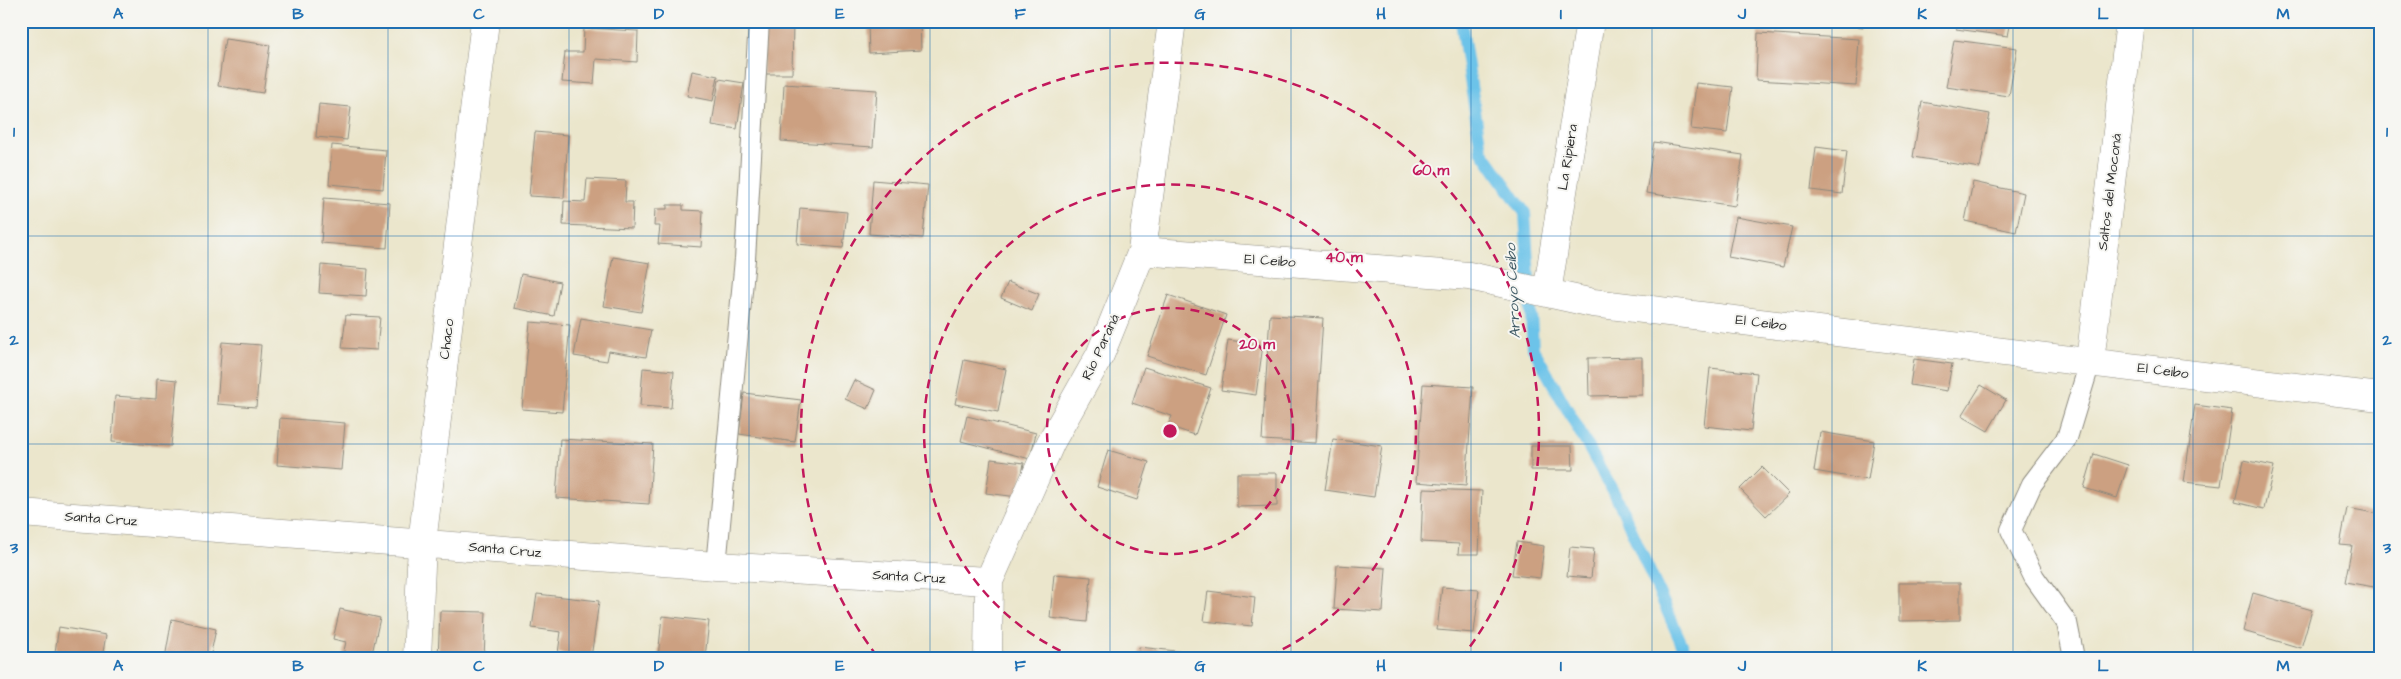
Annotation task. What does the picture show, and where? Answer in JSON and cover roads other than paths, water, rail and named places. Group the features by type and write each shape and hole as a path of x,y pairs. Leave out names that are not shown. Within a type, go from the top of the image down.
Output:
{"street":[{"name":"Chaco","path":"417,658 422,543 485,21"},
{"name":"Río Paraná","path":"988,658 989,581 1051,442 1100,355 1142,251 1172,21"},
{"name":"La Ripiera","path":"1547,293 1590,21"},
{"name":"Saltos del Moconá","path":"2090,362 2130,21"},
{"name":"El Ceibo","path":"1142,251 1469,276 1593,303 2380,397"},
{"name":"Santa Cruz","path":"21,513 716,566 989,581"}],"lane":[{"path":"716,566 745,259 759,21"},
{"path":"2074,658 2067,623 2034,577 2011,530 2032,484 2066,438 2090,362"}],"waterway":[{"name":"Arroyo Ceibo","path":"1461,21 1481,150 1525,213 1533,348 1619,502 1688,658"}]}
